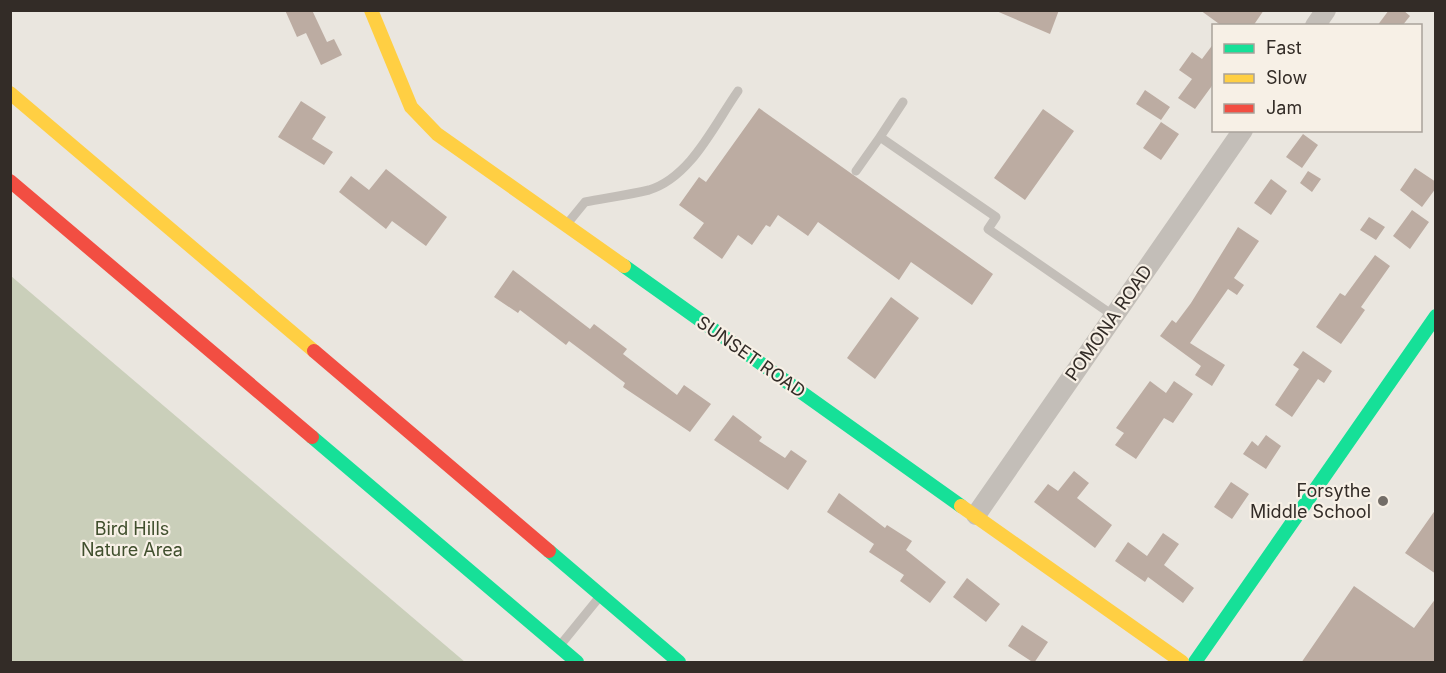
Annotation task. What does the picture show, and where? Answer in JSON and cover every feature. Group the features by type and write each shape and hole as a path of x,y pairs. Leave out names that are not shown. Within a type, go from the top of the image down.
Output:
{"main road":[{"name":"SUNSET ROAD","path":"371,10 404,93 422,121 566,226 1182,663"},
{"path":"10,93 679,663"},
{"path":"10,181 577,663"},
{"path":"1195,663 1436,316"}],"street":[{"path":"1317,24 1326,10"},
{"name":"POMONA ROAD","path":"976,515 1242,132"}],"lane":[{"path":"566,226 585,202 650,189 672,179 685,167 738,91"},
{"path":"855,171 903,102"},
{"path":"880,136 996,217 988,229 1114,316"},
{"path":"559,647 600,596"}],"green space":[{"name":"Bird Hills Nature Area","path":"11,276 465,662 11,662"}],"building":[{"path":"285,10 312,10 327,42 334,39 342,55 321,65 306,33 297,37"},
{"path":"994,10 1059,10 1050,34"},
{"path":"1200,10 1264,10 1254,24 1219,24"},
{"path":"1389,10 1403,10 1410,16 1404,24 1378,24"},
{"path":"1212,46 1212,86 1195,109 1178,98 1192,79 1179,70 1192,52 1202,59"},
{"path":"1145,90 1170,107 1161,120 1136,104"},
{"path":"301,101 326,117 312,139 333,152 324,165 278,137"},
{"path":"759,108 993,274 972,305 911,262 899,280 818,222 808,236 778,215 770,227 766,225 752,245 738,235 722,259 693,238 704,223 679,205 699,177 706,182"},
{"path":"1043,109 1074,131 1025,200 994,178"},
{"path":"1161,122 1179,134 1161,160 1143,148"},
{"path":"1303,134 1318,145 1302,168 1286,157"},
{"path":"1415,168 1436,182 1436,188 1422,207 1400,190"},
{"path":"386,169 447,217 426,246 392,221 386,229 339,192 351,176 369,190"},
{"path":"1308,171 1321,179 1312,192 1300,183"},
{"path":"1271,179 1287,191 1271,215 1254,203"},
{"path":"1412,210 1429,222 1410,249 1393,236"},
{"path":"1369,217 1385,227 1376,240 1360,230"},
{"path":"1238,227 1259,241 1234,278 1244,285 1237,295 1228,289 1190,343 1225,365 1212,386 1195,375 1201,366 1160,336 1172,320 1176,323 1191,303"},
{"path":"1375,255 1390,266 1361,307 1365,310 1341,344 1316,327 1340,293 1345,296"},
{"path":"513,270 590,329 594,324 627,349 623,354 677,395 684,385 711,404 690,432 623,387 625,383 569,341 566,345 520,310 518,313 494,297"},
{"path":"891,297 919,318 875,379 847,358"},
{"path":"1303,351 1332,371 1324,383 1318,379 1292,417 1275,405 1299,369 1293,365"},
{"path":"1150,381 1166,393 1174,381 1193,394 1173,423 1164,418 1136,459 1115,445 1124,433 1116,428"},
{"path":"733,415 762,437 759,441 785,458 791,450 807,461 788,490 714,440"},
{"path":"1266,435 1281,446 1266,469 1243,454 1252,441 1258,446"},
{"path":"1074,471 1089,483 1077,498 1112,525 1095,548 1034,502 1048,484 1058,491"},
{"path":"1231,482 1249,494 1232,519 1214,507"},
{"path":"839,493 885,528 887,525 912,541 906,550 946,582 930,603 900,581 904,575 869,552 874,544 827,512"},
{"path":"1436,509 1436,574 1405,553"},
{"path":"1163,533 1179,544 1164,565 1194,588 1183,603 1148,577 1145,582 1115,561 1128,542 1147,556"},
{"path":"967,578 1000,604 986,622 953,597"},
{"path":"1354,586 1414,628 1436,598 1436,663 1301,663"},
{"path":"1022,625 1048,642 1034,663 1008,646"}],"traffic: fast":[{"path":"624,266 961,506"},
{"path":"1195,662 1436,316"},
{"path":"312,437 577,662"},
{"path":"549,551 679,662"}],"traffic: slow":[{"path":"371,10 411,107 437,134 624,266"},
{"path":"10,93 314,351"},
{"path":"961,506 1182,662"}],"traffic: jam":[{"path":"10,181 312,437"},
{"path":"314,351 549,551"}],"place":[{"name":"Forsythe Middle School","path":"1383,501"}]}
